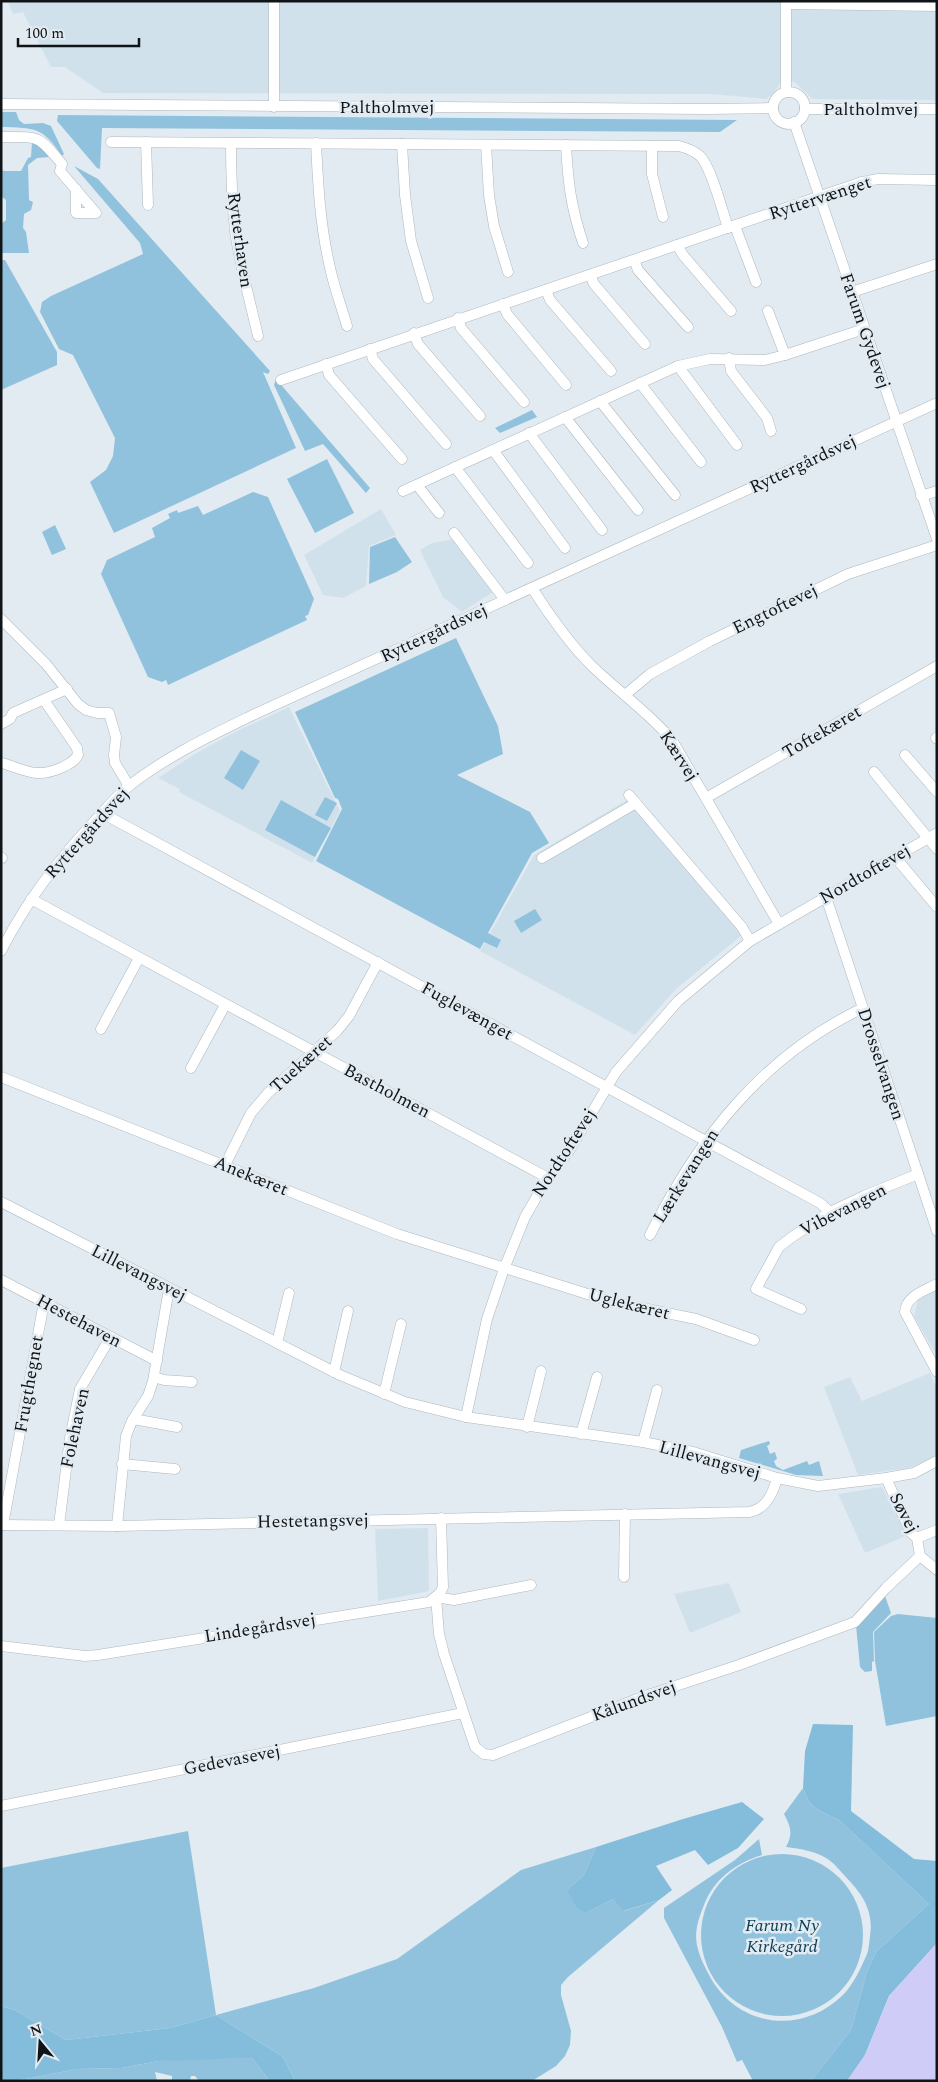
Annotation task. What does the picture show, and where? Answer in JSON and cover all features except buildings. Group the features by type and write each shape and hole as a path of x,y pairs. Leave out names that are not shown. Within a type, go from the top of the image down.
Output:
{"street":[{"path":"274,1 274,107"},
{"path":"786,92 787,3 937,6"},
{"path":"786,92 799,96 804,103 800,119 794,122 781,122 774,114 773,108 776,99 786,92"},
{"name":"Paltholmvej","path":"1,104 707,110 773,108"},
{"name":"Paltholmvej","path":"804,108 937,109"},
{"name":"Farum Gydevej","path":"794,122 937,539"},
{"path":"1,137 34,137 43,141 62,164 60,171 76,188"},
{"path":"111,142 679,146 691,150 701,157 756,282"},
{"path":"146,142 148,204"},
{"name":"Rytterhaven","path":"231,143 235,231 243,277 258,336"},
{"path":"316,143 318,195 322,228 329,264 347,326"},
{"path":"402,144 405,195 411,242 428,298"},
{"path":"486,145 489,195 494,226 508,272"},
{"path":"566,145 568,185 573,212 583,243"},
{"path":"652,146 652,174 664,217"},
{"name":"Ryttervænget","path":"281,380 458,318 820,198 862,182 878,179 937,180"},
{"path":"677,245 683,255 731,311"},
{"path":"634,260 638,270 688,327"},
{"path":"852,292 937,264"},
{"path":"590,275 594,284 645,344"},
{"path":"546,290 550,300 611,372"},
{"path":"503,304 507,314 566,385"},
{"path":"768,311 785,355"},
{"path":"458,318 461,328 524,402"},
{"path":"403,491 678,366 694,361 730,358 766,360 864,329"},
{"path":"414,333 418,344 480,416"},
{"path":"370,350 373,359 446,444"},
{"path":"730,358 731,371 767,418 771,431"},
{"path":"326,364 329,375 402,459"},
{"path":"678,366 736,444"},
{"path":"640,383 701,462"},
{"path":"600,401 675,495"},
{"name":"Ryttergårdsvej","path":"1,951 30,900 57,862 102,813 129,786 201,741 505,600 937,404"},
{"path":"565,417 638,510"},
{"path":"529,433 602,530"},
{"path":"493,450 565,548"},
{"path":"455,467 528,563"},
{"path":"416,485 438,513"},
{"path":"921,496 937,491"},
{"path":"454,533 505,600"},
{"name":"Engtoftevej","path":"625,695 650,674 710,641 848,574 937,546"},
{"name":"Kærvej","path":"532,588 544,607 592,666 657,723 672,740 779,924"},
{"path":"3,624 46,664 78,704 86,710 97,713 109,713 116,737 114,755 116,763 129,786"},
{"name":"Toftekæret","path":"706,798 937,666"},
{"path":"1,724 10,719 13,713 67,690"},
{"path":"2,764 37,774 45,774 74,761 78,755 77,748 44,700"},
{"path":"905,755 937,792"},
{"name":"Nordtoftevej","path":"874,772 932,835 937,849"},
{"path":"542,858 632,799 742,927 750,942"},
{"name":"Fuglevænget","path":"102,813 820,1203 830,1212"},
{"name":"Nordtoftevej","path":"466,1417 487,1318 504,1268 525,1217 548,1178 569,1151 605,1087 639,1044 678,1001 750,942 932,835"},
{"path":"895,857 937,907"},
{"name":"Drosselvangen","path":"826,897 937,1231"},
{"name":"Bastholmen","path":"30,900 548,1178"},
{"path":"101,1029 139,958"},
{"name":"Tuekæret","path":"225,1165 251,1113 268,1094 338,1031 349,1016 378,962"},
{"path":"191,1068 225,1005"},
{"name":"Lærkevangen","path":"650,1235 704,1141 736,1103 766,1073 800,1045 840,1018 863,1008"},
{"name":"Anekæret","path":"1,1077 397,1234 504,1268"},
{"name":"Vibevangen","path":"801,1309 756,1288 779,1247 830,1212 918,1174"},
{"name":"Lillevangsvej","path":"1,1202 334,1372 405,1402 466,1417 643,1442 693,1452 777,1478 818,1486 886,1478 914,1472 937,1461"},
{"name":"Uglekæret","path":"504,1268 613,1302 696,1319 754,1340"},
{"name":"Hestehaven","path":"1,1280 157,1361"},
{"path":"937,1284 914,1296 905,1306 905,1312 937,1372"},
{"path":"117,1526 126,1436 133,1419 148,1396 154,1377 169,1289"},
{"path":"277,1343 289,1293"},
{"name":"Frugthegnet","path":"2,1526 44,1302"},
{"path":"334,1372 348,1311"},
{"path":"384,1394 401,1324"},
{"name":"Folehaven","path":"59,1525 70,1438 80,1389 110,1338"},
{"path":"527,1427 540,1371"},
{"path":"154,1377 164,1380 192,1382"},
{"path":"581,1434 597,1377"},
{"name":"Lillevangsvej","path":"643,1442 657,1390"},
{"path":"133,1419 177,1427"},
{"path":"122,1464 175,1469"},
{"name":"Hestetangsvej","path":"2,1526 117,1526 749,1512 758,1510 768,1500 777,1478"},
{"name":"Søvej","path":"886,1478 911,1533 918,1538 920,1556 937,1570"},
{"path":"624,1577 625,1514"},
{"path":"436,1598 442,1587 441,1518"},
{"path":"918,1538 937,1530"},
{"name":"Kålundsvej","path":"436,1598 439,1634 444,1654 475,1747 484,1754 492,1755 645,1696 739,1665 855,1622 886,1588 920,1556"},
{"name":"Lindegårdsvej","path":"1,1646 85,1656 98,1655 429,1602 436,1598 454,1600 531,1585"},
{"name":"Gedevasevej","path":"1,1806 463,1713"}],"shaded area":[{"path":"937,1 937,100 813,99 794,82 781,81 774,93 766,99 712,94 103,93 65,67 51,67 23,12 13,14 8,2"},
{"path":"381,509 396,535 369,546 366,586 343,598 323,595 304,555"},
{"path":"454,539 493,592 462,612 443,597 420,550 432,543"},
{"path":"289,707 340,811 312,863 179,792 180,789 158,778 195,754 233,733"},
{"path":"629,799 742,935 676,989 635,1035 480,951 534,855"},
{"path":"937,1290 937,1356 914,1316 918,1300"},
{"path":"930,1373 937,1389 937,1456 909,1468 858,1475 824,1387 850,1377 862,1401"},
{"path":"882,1487 908,1535 865,1553 838,1494"},
{"path":"428,1528 429,1590 378,1601 375,1529"},
{"path":"729,1583 741,1612 690,1633 674,1594"},
{"path":"813,1724 853,1725 851,1811 914,1859 937,1861 937,1943 889,1996 865,2055 847,2081 811,2081 851,2030 867,1972 876,1952 929,1904 839,1820 818,1810 809,1802 803,1788 805,1751"},
{"path":"742,1802 764,1819 738,1848 708,1865 695,1850 656,1866 672,1890 659,1900 623,1911 613,1899 586,1913 577,1908 567,1890 584,1875 596,1847"},
{"path":"937,1943 937,2081 847,2081 865,2055 889,1996"},
{"path":"1,2006 15,2010 66,2040 170,2028 216,2015 283,2057 295,2081 270,2081 252,2058 159,2061 121,2068 77,2069 15,2081 1,2081"}],"green space":[{"path":"1,112 16,112 19,120 24,124 43,123 51,126 64,154 62,156 49,139 37,131 1,127"},
{"path":"58,115 737,120 720,132 102,128 100,169 97,168 57,121"},
{"path":"32,142 37,143 49,157 37,158 28,165 29,200 33,202 31,210 24,214 23,228 26,232 29,253 1,253 1,224 6,220 6,200 1,196 1,170 21,171 28,158 31,157"},
{"path":"74,166 98,179 270,371 268,374 263,372 296,448 114,533 90,482 106,470 113,456 115,438 73,355 59,349 40,312 42,302 51,296 143,254 140,243"},
{"path":"1,260 5,260 57,352 57,365 1,390"},
{"path":"276,379 370,488 366,493 323,444 305,451 274,385"},
{"path":"532,410 537,417 500,433 495,428"},
{"path":"327,459 354,513 315,533 287,479"},
{"path":"253,492 268,497 314,599 308,615 305,616 307,620 168,685 166,680 162,682 148,677 101,574 107,560 155,537 152,528 170,518 168,514 177,510 178,513 198,506 203,515"},
{"path":"55,525 66,549 52,555 42,532"},
{"path":"395,537 412,562 397,572 369,584 370,547"},
{"path":"456,638 498,726 503,754 457,775 530,812 549,843 532,853 488,933 501,940 497,948 484,942 480,949 316,861 342,809 338,799 335,798 295,712"},
{"path":"241,750 260,761 243,790 224,778"},
{"path":"325,797 337,803 327,821 315,815"},
{"path":"281,800 331,828 315,857 265,830"},
{"path":"535,909 542,920 521,933 514,921"},
{"path":"769,1441 770,1444 767,1446 770,1454 775,1452 777,1459 774,1461 776,1466 783,1470 807,1461 809,1465 819,1461 823,1476 796,1475 739,1458 741,1450"},
{"path":"885,1596 891,1613 873,1632 874,1661 872,1662 872,1671 865,1672 860,1667 856,1625"},
{"path":"898,1614 937,1618 937,1716 886,1726 875,1661 874,1632 891,1616"},
{"path":"803,1788 809,1802 818,1810 839,1820 929,1904 876,1952 867,1972 851,2030 811,2081 753,2081 742,2060 737,2062 722,2027 664,1918 664,1908 735,1860 759,1839 762,1855 752,1858 727,1873 708,1896 700,1915 696,1940 708,1973 720,1991 735,2005 752,2015 770,2020 789,2020 808,2016 827,2008 844,1994 860,1970 867,1954 871,1927 870,1918 861,1896 831,1862 814,1852 786,1847 790,1838 790,1830 784,1814"},
{"path":"188,1831 216,2015 170,2028 66,2040 15,2010 1,2006 1,1868"},
{"path":"596,1847 584,1875 567,1890 586,1913 613,1899 624,1911 659,1900 561,1985 561,1995 571,2031 570,2045 565,2056 556,2066 532,2081 295,2081 283,2057 216,2015 314,1988 397,1959 521,1870"},
{"name":"Farum Ny Kirkegård","path":"782,1854 813,1860 839,1878 857,1904 863,1935 857,1966 839,1992 813,2010 782,2016 751,2010 725,1992 707,1966 701,1935 707,1904 725,1878 751,1860"},
{"path":"252,2058 270,2081 199,2081 195,2076 191,2076 190,2081 172,2081 172,2076 155,2072 157,2081 15,2081 77,2069 121,2068 159,2061"}]}
